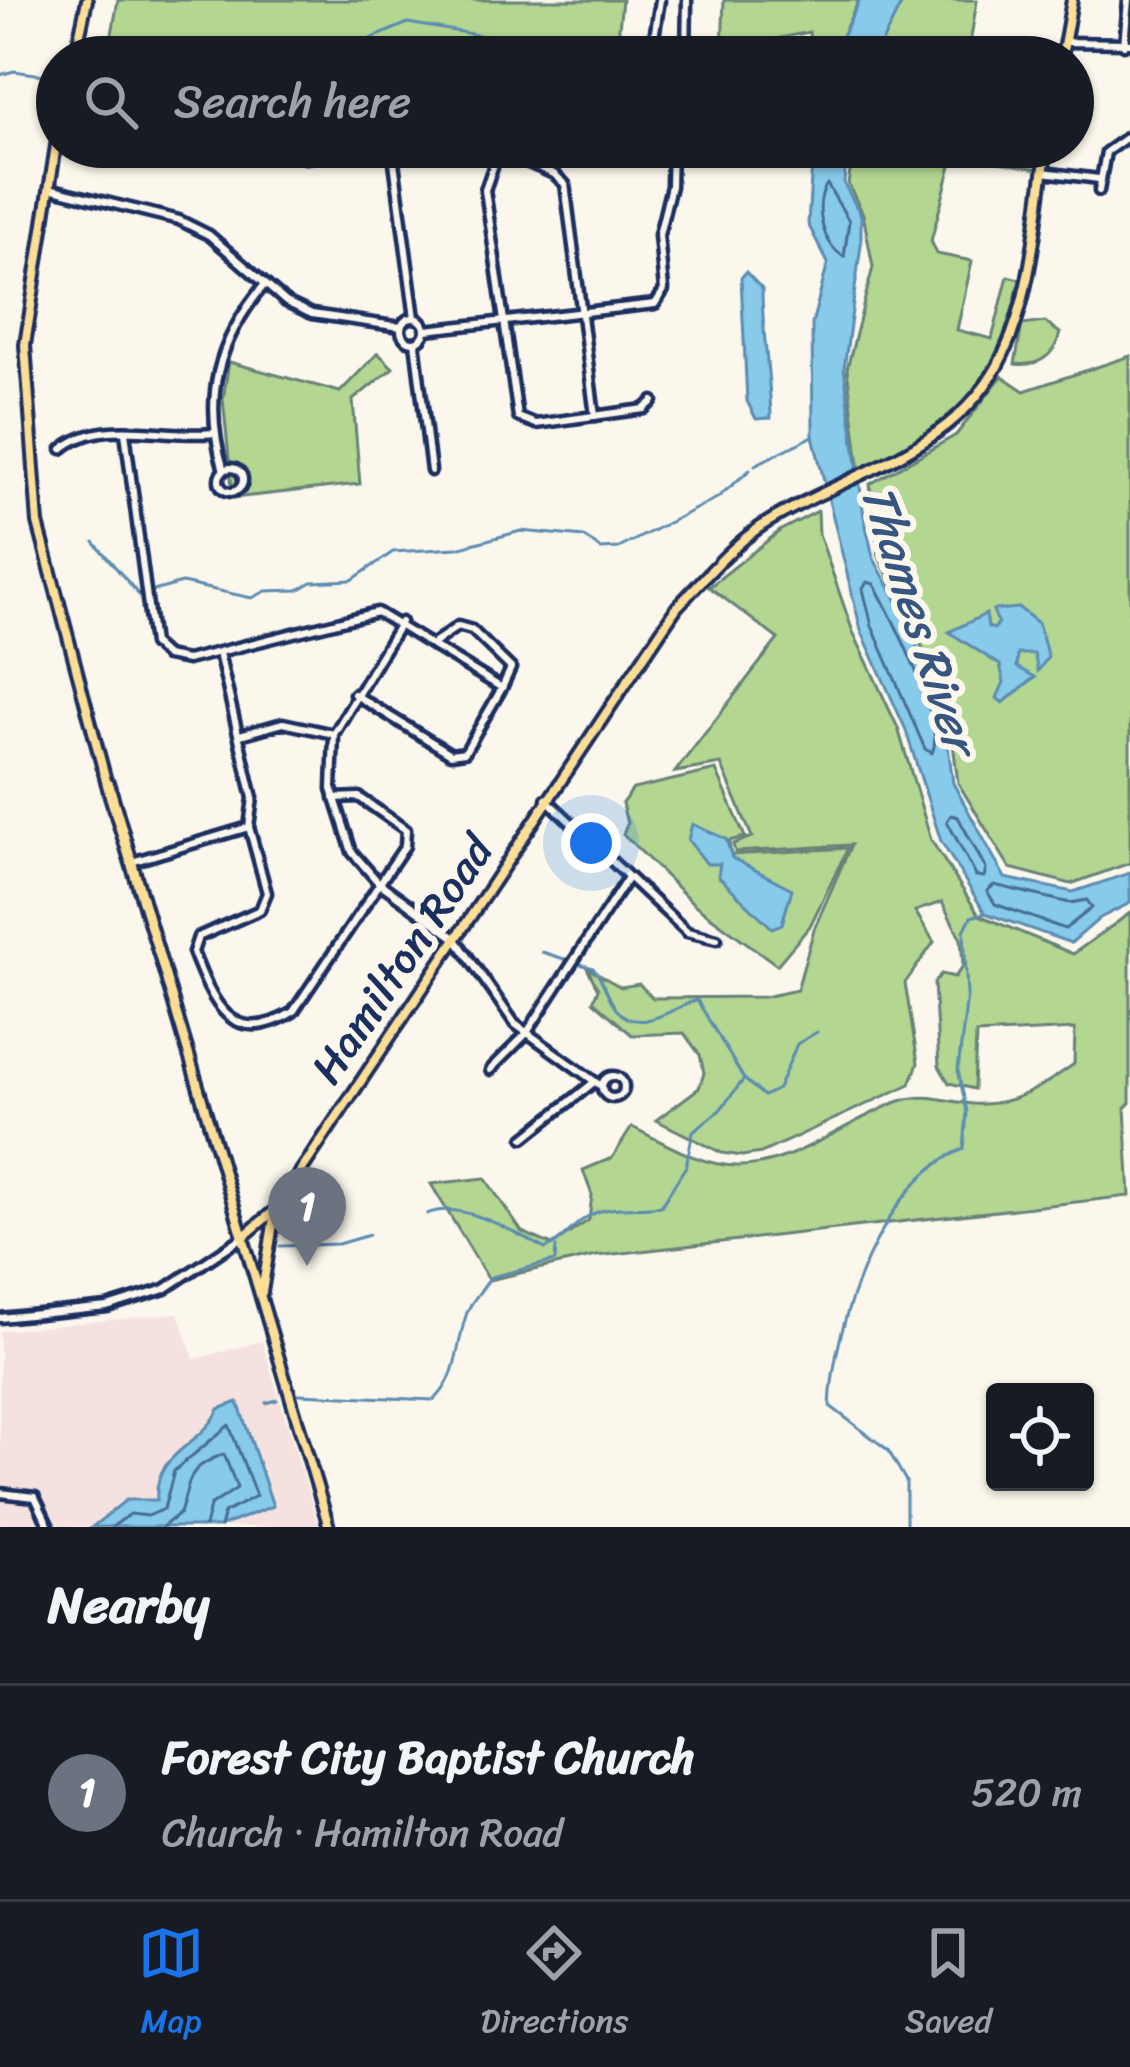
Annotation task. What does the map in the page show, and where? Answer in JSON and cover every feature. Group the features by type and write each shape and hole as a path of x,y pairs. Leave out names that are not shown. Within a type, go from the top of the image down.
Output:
{"main road":[{"path":"79,36 87,0"},
{"path":"1065,36 1072,0"},
{"path":"52,168 25,345 38,523 109,784 329,1527"},
{"path":"1043,172 1044,168"},
{"name":"Hamilton Road","path":"243,1237 275,1210 677,607 758,529 942,433 977,399 1004,354 1018,316 1043,172"},
{"path":"109,784 158,951"},
{"path":"261,1302 275,1210"}],"street":[{"path":"655,36 661,0"},
{"path":"686,36 687,0"},
{"path":"1094,43 1127,44 1128,0"},
{"path":"1099,190 1112,143 1130,135"},
{"path":"395,168 415,318 426,330"},
{"path":"490,168 485,190 518,417 536,424 644,409 653,401"},
{"path":"542,168 565,184 595,416"},
{"path":"431,471 415,342 426,330 642,307 661,299 659,236 670,168"},
{"path":"1043,172 1099,179"},
{"path":"49,188 178,220 209,235 265,284 312,314 401,327 415,318"},
{"path":"224,471 214,433 213,386 223,347 265,284"},
{"path":"401,327 403,337 415,342"},
{"path":"62,449 79,435 151,429 177,438 214,433"},
{"path":"125,432 153,644 166,656 187,660 377,612 401,622 502,688"},
{"path":"401,622 334,734 334,798 352,852 378,882 454,938 494,1000 526,1034 597,1085 524,1138"},
{"path":"354,694 451,754 465,752 511,668 472,630 458,626 434,643"},
{"path":"219,653 253,799 248,826 267,893 260,910 198,937 193,952 215,1009 242,1024 272,1024 293,1012 405,846 406,830 358,797 334,798"},
{"path":"240,735 283,723 334,734"},
{"path":"547,799 687,932 717,939"},
{"path":"135,861 248,826"},
{"path":"490,1070 506,1060 526,1034 627,878"},
{"path":"0,1318 107,1307 165,1289 243,1237"},
{"path":"0,1493 35,1498 49,1527"}],"shaded area":[{"path":"178,1313 194,1359 262,1341 319,1527 0,1527 0,1331"}],"green space":[{"path":"118,0 622,0 618,36 112,36"},
{"path":"724,0 859,0 842,36 809,36 809,32 723,36"},
{"path":"904,0 977,0 971,36 883,36"},
{"path":"851,168 950,168 931,241 937,254 972,261 957,330 992,339 1008,276 1020,279 999,347 967,398 922,438 860,473 847,369 873,267 863,214 848,184"},
{"path":"1045,322 1060,333 1050,354 1038,362 1015,364 1022,325"},
{"path":"378,353 393,368 353,400 360,484 233,498 223,399 229,362 340,392"},
{"path":"1130,356 1130,863 1071,884 1010,868 958,783 950,720 931,666 879,557 870,484 956,435 1002,376 1024,391"},
{"path":"818,511 819,534 853,632 898,728 931,840 979,915 1073,954 1130,913 1130,1103 1125,1108 1130,1196 596,1256 489,1280 431,1184 485,1178 522,1232 552,1245 589,1220 592,1195 583,1170 612,1158 632,1127 709,1162 757,1165 799,1151 900,1101 919,1097 973,1104 1002,1102 1039,1087 1074,1064 1075,1029 976,1034 974,1089 949,1083 939,1066 934,983 941,974 955,977 963,966 961,939 942,902 915,911 934,942 905,983 918,1063 910,1084 761,1153 722,1153 656,1120 699,1088 704,1073 700,1055 684,1033 632,1035 593,1001 598,989 587,968 621,987 639,984 653,998 764,997 797,990 814,929 851,845 735,852 733,844 752,837 721,764 675,772 778,639 709,587 781,530"},
{"path":"716,770 745,837 729,841 731,855 848,848 810,926 777,965 695,905 623,834 627,824 622,803 633,789"}],"water":[{"path":"860,0 903,0 885,36 842,36"},
{"path":"812,168 845,168 844,184 861,215 844,369 864,516 873,557 908,621 945,724 953,783 1005,878 1073,892 1130,873 1130,903 1100,918 1071,943 985,913 941,841 905,728 861,630 813,436 812,324 828,263 808,224"},
{"path":"746,272 762,289 771,418 756,419 747,401 741,278"},
{"path":"1019,608 1038,623 1048,657 1038,671 1034,654 1018,654 1017,667 1035,677 1003,703 997,698 1004,682 1000,665 949,632 986,614 988,627 994,629 998,623 993,610"},
{"path":"692,824 726,839 732,858 792,889 782,924 772,928 718,876 720,864 707,864 688,840"},
{"path":"238,1402 273,1506 219,1527 92,1527 126,1500 157,1500 158,1484 170,1460 202,1432 219,1409"}],"waterway":[{"path":"377,36 408,23 484,36"},
{"path":"0,75 14,71 36,74"},
{"path":"755,465 813,436"},
{"path":"94,542 139,595 182,583 252,598 266,591 298,590 312,582 352,580 393,552 457,548 521,531 584,537 601,549 619,548 717,498 750,470"},
{"path":"906,1527 906,1481 888,1450 830,1406 833,1373 852,1297 887,1222 909,1190 935,1165 964,1149 967,1112 958,1070 967,996 964,931 971,917 985,913"},
{"path":"542,952 593,968 626,1017 646,1020 697,1000 744,1079 764,1096 778,1089 797,1044 817,1032"},
{"path":"427,1214 472,1214 545,1249 593,1214 661,1206 686,1166 693,1131 720,1110 744,1079"},
{"path":"280,1246 338,1244 369,1235"},
{"path":"299,1394 434,1400 449,1380 468,1310 491,1277 555,1261 556,1247"},
{"path":"266,1403 277,1400"}],"place":[{"name":"Forest City Baptist Church","path":"307,1266"}],"water label":[{"name":"Thames River","path":"920,618"}]}
